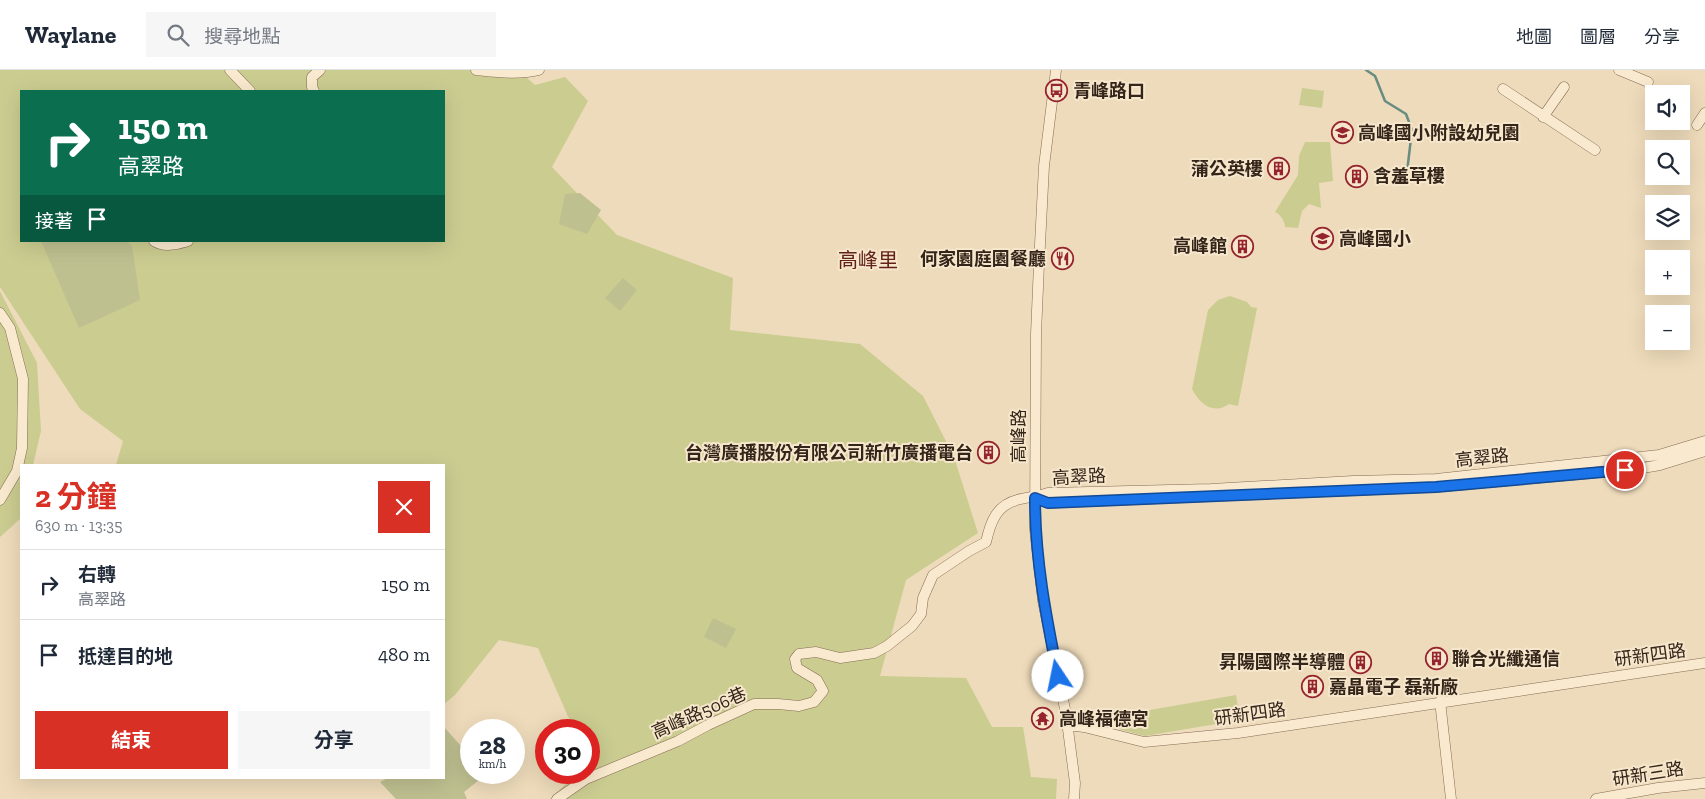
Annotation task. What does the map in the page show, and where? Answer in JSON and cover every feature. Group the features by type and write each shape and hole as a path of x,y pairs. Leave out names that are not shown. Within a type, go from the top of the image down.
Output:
{"street":[{"path":"230,70 249,90"},
{"path":"314,90 312,77 320,70"},
{"path":"476,70 502,73 539,70"},
{"name":"高峰路","path":"1056,70 1044,166 1039,264 1036,334 1035,530 1043,601 1067,724 1075,783 1074,799"},
{"path":"1619,70 1648,82"},
{"path":"1543,117 1564,87"},
{"path":"1503,89 1595,150"},
{"path":"1697,125 1705,113"},
{"path":"156,242 172,245 184,242"},
{"path":"0,313 10,328 22,379 22,448 17,471 0,500"},
{"name":"高翠路","path":"1035,498 1048,493 1211,489 1353,480 1436,479 1659,455 1705,441"},
{"name":"高翠路","path":"1035,498 1048,503 1436,487 1637,469 1705,451"},
{"name":"高峰路506巷","path":"557,799 586,779 678,741 754,704 799,706 814,702 822,690 817,680 797,668 795,659 799,654 816,652 840,658 874,653 888,646 912,626 920,614 923,598 932,575 986,542 991,521 1003,507 1016,500 1035,498"},
{"name":"研新四路","path":"1067,724 1144,742 1238,733 1705,663"},
{"path":"1440,702 1451,799"},
{"name":"研新三路","path":"1596,799 1658,788 1705,783"}],"green space":[{"path":"0,70 518,70 535,85 565,77 588,101 552,167 617,235 733,278 730,330 860,344 923,396 954,457 978,533 906,580 880,676 966,678 992,727 1023,727 1031,777 1057,779 1056,799 550,799 566,784 600,784 600,719 569,719 538,648 499,640 455,695 445,703 445,464 116,464 123,441 80,409 0,287"},
{"path":"1302,88 1324,91 1322,108 1299,105"},
{"path":"1305,142 1330,142 1333,181 1319,183 1321,208 1309,204 1302,211 1298,228 1285,227 1282,218 1275,212 1298,175 1299,156"},
{"path":"580,193 601,210 587,234 559,224 565,194"},
{"path":"41,242 128,242 132,246 140,300 79,328"},
{"path":"623,278 637,290 620,311 605,298"},
{"path":"0,291 37,363 41,431 33,464 20,464 20,519 0,537"},
{"path":"1230,296 1247,302 1251,307 1257,308 1238,406 1229,404 1223,407 1212,408 1203,403 1192,389 1208,310 1218,300"},
{"path":"713,618 736,629 726,648 704,637"},
{"path":"1236,695 1240,720 1145,736 1087,721"},
{"path":"445,728 460,745 460,784 474,784 464,792 467,799 396,799 380,782 386,779 445,779"}],"waterway":[{"path":"1366,70 1375,76 1385,101 1406,114 1412,130 1407,172"}],"place":[{"name":"青峰路口","path":"1057,91"},
{"name":"高峰國小附設幼兒園","path":"1342,133"},
{"name":"蒲公英樓","path":"1279,169"},
{"name":"含羞草樓","path":"1357,176"},
{"name":"高峰國小","path":"1323,239"},
{"name":"高峰館","path":"1243,246"},
{"name":"何家園庭園餐廳","path":"1062,259"},
{"name":"台灣廣播股份有限公司新竹廣播電台","path":"989,453"},
{"name":"聯合光纖通信","path":"1436,659"},
{"name":"昇陽國際半導體","path":"1361,662"},
{"name":"嘉晶電子 磊新廠","path":"1313,687"},
{"name":"高峰福德宮","path":"1043,719"}],"district":[{"name":"高峰里","path":"868,260"}],"route":[{"path":"1058,676 1043,601 1035,530 1035,498 1048,503 1436,487 1625,470"}]}
